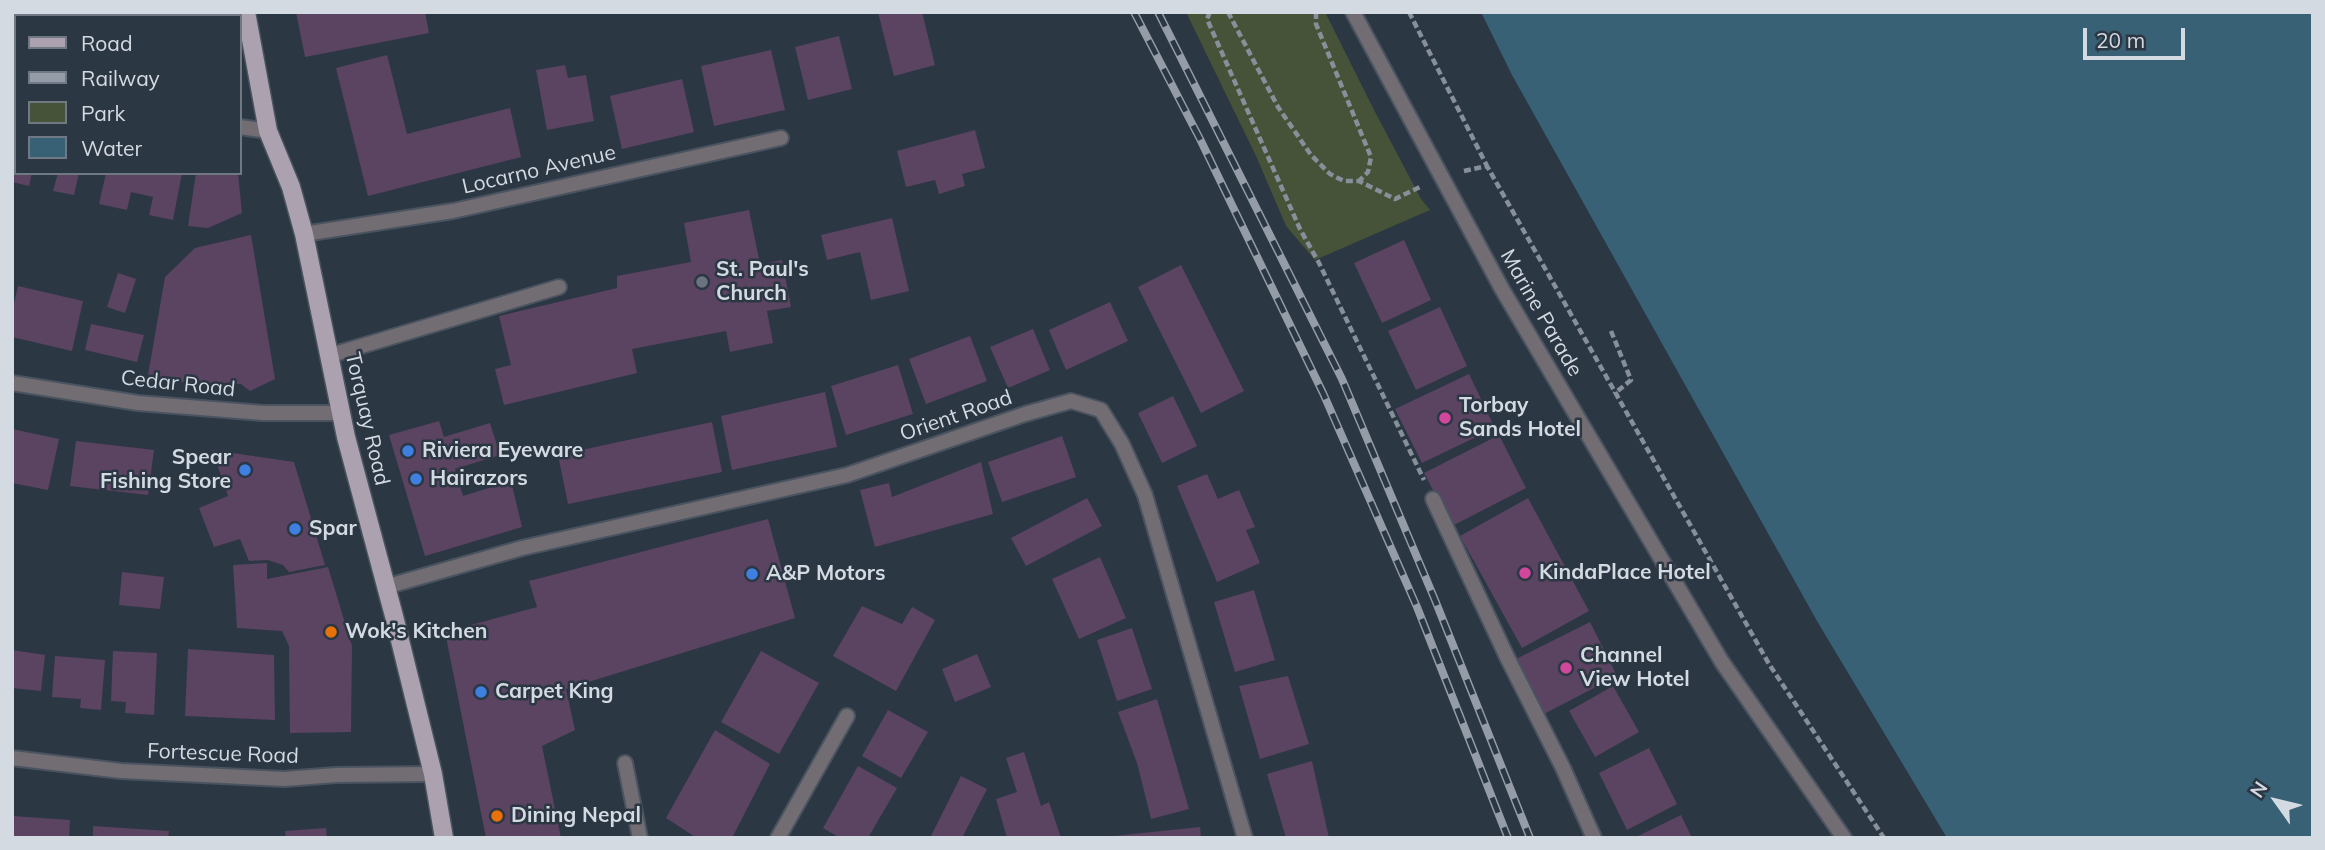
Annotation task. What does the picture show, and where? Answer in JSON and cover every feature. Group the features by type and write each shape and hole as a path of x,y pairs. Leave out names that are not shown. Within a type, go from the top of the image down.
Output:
{"main road":[{"name":"Torquay Road","path":"246,12 268,131 291,187 304,234 341,413 433,774 444,838"}],"street":[{"name":"Marine Parade","path":"1353,12 1502,289 1722,662 1844,838"},
{"path":"242,127 268,131"},
{"name":"Locarno Avenue","path":"304,234 453,211 781,138"},
{"path":"328,356 559,287"},
{"name":"Cedar Road","path":"12,383 138,403 263,413 341,413"},
{"name":"Orient Road","path":"385,587 522,548 847,475 1071,401 1101,410 1122,444 1145,495 1245,838"},
{"path":"1433,499 1594,838"},
{"path":"778,838 847,716"},
{"name":"Fortescue Road","path":"12,758 121,771 284,779 336,775 433,774"},
{"path":"625,763 640,838"}],"path":[{"path":"1210,12 1207,19 1300,229 1433,499"},
{"path":"1228,12 1278,107 1311,156 1330,174 1345,181 1359,181 1395,199 1441,176 1487,166"},
{"path":"1316,12 1316,24 1371,157 1368,172 1359,181"},
{"path":"1409,12 1487,166 1769,664 1884,838"},
{"path":"1611,331 1630,380 1614,394"}],"green space":[{"path":"1186,12 1325,12 1421,199 1430,210 1315,260 1286,226 1257,158"}],"water":[{"path":"1481,12 2313,12 2313,838 1947,838 1817,621 1512,75"}],"building":[{"path":"12,12 96,12 14,14 12,34"},
{"path":"157,12 164,14 117,14"},
{"path":"296,12 425,12 429,33 305,57"},
{"path":"878,12 922,12 935,65 894,76"},
{"path":"839,36 852,89 808,100 795,47"},
{"path":"771,50 785,110 714,126 701,66"},
{"path":"387,55 407,134 510,108 521,157 368,196 336,68"},
{"path":"565,65 568,78 586,75 594,121 547,130 536,70"},
{"path":"682,79 694,132 622,149 610,96"},
{"path":"14,123 14,175 32,175 29,186 12,182"},
{"path":"975,130 985,168 962,174 965,186 939,194 935,180 906,187 897,151"},
{"path":"57,175 79,175 74,195 53,191"},
{"path":"106,175 182,175 173,220 149,215 153,197 131,192 127,210 99,204"},
{"path":"196,175 238,175 242,213 208,228 188,226"},
{"path":"749,210 760,264 782,260 791,307 767,311 773,343 730,352 726,331 632,349 637,373 504,405 495,369 511,365 499,316 617,288 617,276 691,262 684,223"},
{"path":"892,218 909,291 871,300 860,252 827,260 821,235"},
{"path":"251,235 275,379 250,391 241,384 147,381 165,277 195,248"},
{"path":"1404,240 1431,300 1382,323 1354,263"},
{"path":"1181,265 1244,391 1201,413 1138,287"},
{"path":"118,273 136,279 125,313 107,307"},
{"path":"18,286 83,301 72,351 12,337 12,312"},
{"path":"1110,302 1128,341 1066,370 1049,330"},
{"path":"1440,307 1467,366 1416,390 1388,331"},
{"path":"91,324 144,335 137,362 85,350"},
{"path":"1033,329 1050,370 1008,388 990,347"},
{"path":"970,336 987,381 926,404 909,359"},
{"path":"898,365 913,414 846,435 831,386"},
{"name":"Torbay Sands Hotel","path":"1469,374 1495,428 1422,463 1395,409"},
{"path":"825,392 837,447 732,470 721,416"},
{"path":"1173,396 1197,446 1162,463 1138,413"},
{"path":"439,421 444,437 490,423 500,455 455,469 463,496 511,481 522,527 425,556 389,435"},
{"path":"712,422 722,472 568,504 558,455"},
{"path":"12,429 59,439 48,490 12,483"},
{"path":"1499,435 1526,488 1452,526 1424,473"},
{"path":"1062,436 1076,477 1002,502 988,462"},
{"path":"76,441 154,450 148,495 70,486"},
{"path":"212,450 294,462 325,565 289,572 283,565 268,560 249,561 240,539 214,547 199,508 228,496"},
{"path":"981,462 993,514 875,547 860,490 889,483 892,497"},
{"path":"1207,474 1218,499 1239,490 1255,527 1246,530 1260,563 1217,582 1177,486"},
{"path":"1087,498 1102,526 1026,566 1011,538"},
{"name":"KindaPlace Hotel","path":"1528,498 1589,611 1522,648 1460,536"},
{"path":"768,519 795,618 566,689 575,730 542,746 561,838 486,838 445,632 537,607 529,581"},
{"path":"1100,557 1126,618 1079,639 1052,579"},
{"path":"267,563 267,579 328,567 352,646 351,732 290,733 289,646 282,631 237,628 233,565"},
{"path":"122,572 164,577 160,609 119,605"},
{"path":"1254,590 1275,660 1235,672 1214,602"},
{"path":"862,606 902,624 912,607 935,620 896,691 833,656"},
{"name":"Channel View Hotel","path":"1590,622 1617,676 1542,715 1514,660"},
{"path":"1132,628 1152,689 1117,701 1097,640"},
{"path":"188,649 274,655 275,720 185,716"},
{"path":"12,650 45,655 41,691 12,688"},
{"path":"113,651 157,653 154,715 125,713 126,702 111,701"},
{"path":"761,651 819,683 779,754 721,722"},
{"path":"977,654 991,687 955,702 942,669"},
{"path":"55,656 105,660 101,710 80,708 81,699 52,697"},
{"path":"1288,676 1309,744 1260,759 1239,686"},
{"path":"1613,686 1639,732 1595,757 1569,711"},
{"path":"1157,699 1189,809 1151,819 1137,763 1118,712"},
{"path":"888,710 928,732 901,778 862,756"},
{"path":"715,730 770,764 732,838 697,838 666,818"},
{"path":"1649,748 1677,804 1627,830 1599,773"},
{"path":"1024,752 1041,806 1049,802 1061,838 1007,838 996,799 1017,792 1006,758"},
{"path":"1312,761 1329,838 1286,838 1267,774"},
{"path":"858,766 897,788 868,838 840,838 823,828"},
{"path":"961,776 987,789 962,838 930,838"},
{"path":"1681,815 1692,838 1634,838"},
{"path":"12,816 70,820 69,838 12,838"},
{"path":"93,826 169,831 168,838 93,838"},
{"path":"1200,827 1201,838 1114,838 1114,836"},
{"path":"326,828 327,838 286,838 285,831"}],"railway":[{"path":"1134,12 1200,139 1323,393 1417,607 1508,838"},
{"path":"1158,12 1342,379 1435,600 1530,838"}],"place":[{"name":"St. Paul's Church","path":"702,282"},
{"name":"Torbay Sands Hotel","path":"1445,418"},
{"name":"Riviera Eyeware","path":"408,451"},
{"name":"Spear Fishing Store","path":"245,470"},
{"name":"Hairazors","path":"416,479"},
{"name":"Spar","path":"295,529"},
{"name":"KindaPlace Hotel","path":"1525,573"},
{"name":"A&P Motors","path":"752,574"},
{"name":"Wok's Kitchen","path":"331,632"},
{"name":"Channel View Hotel","path":"1566,668"},
{"name":"Carpet King","path":"481,692"},
{"name":"Dining Nepal","path":"497,816"}]}
